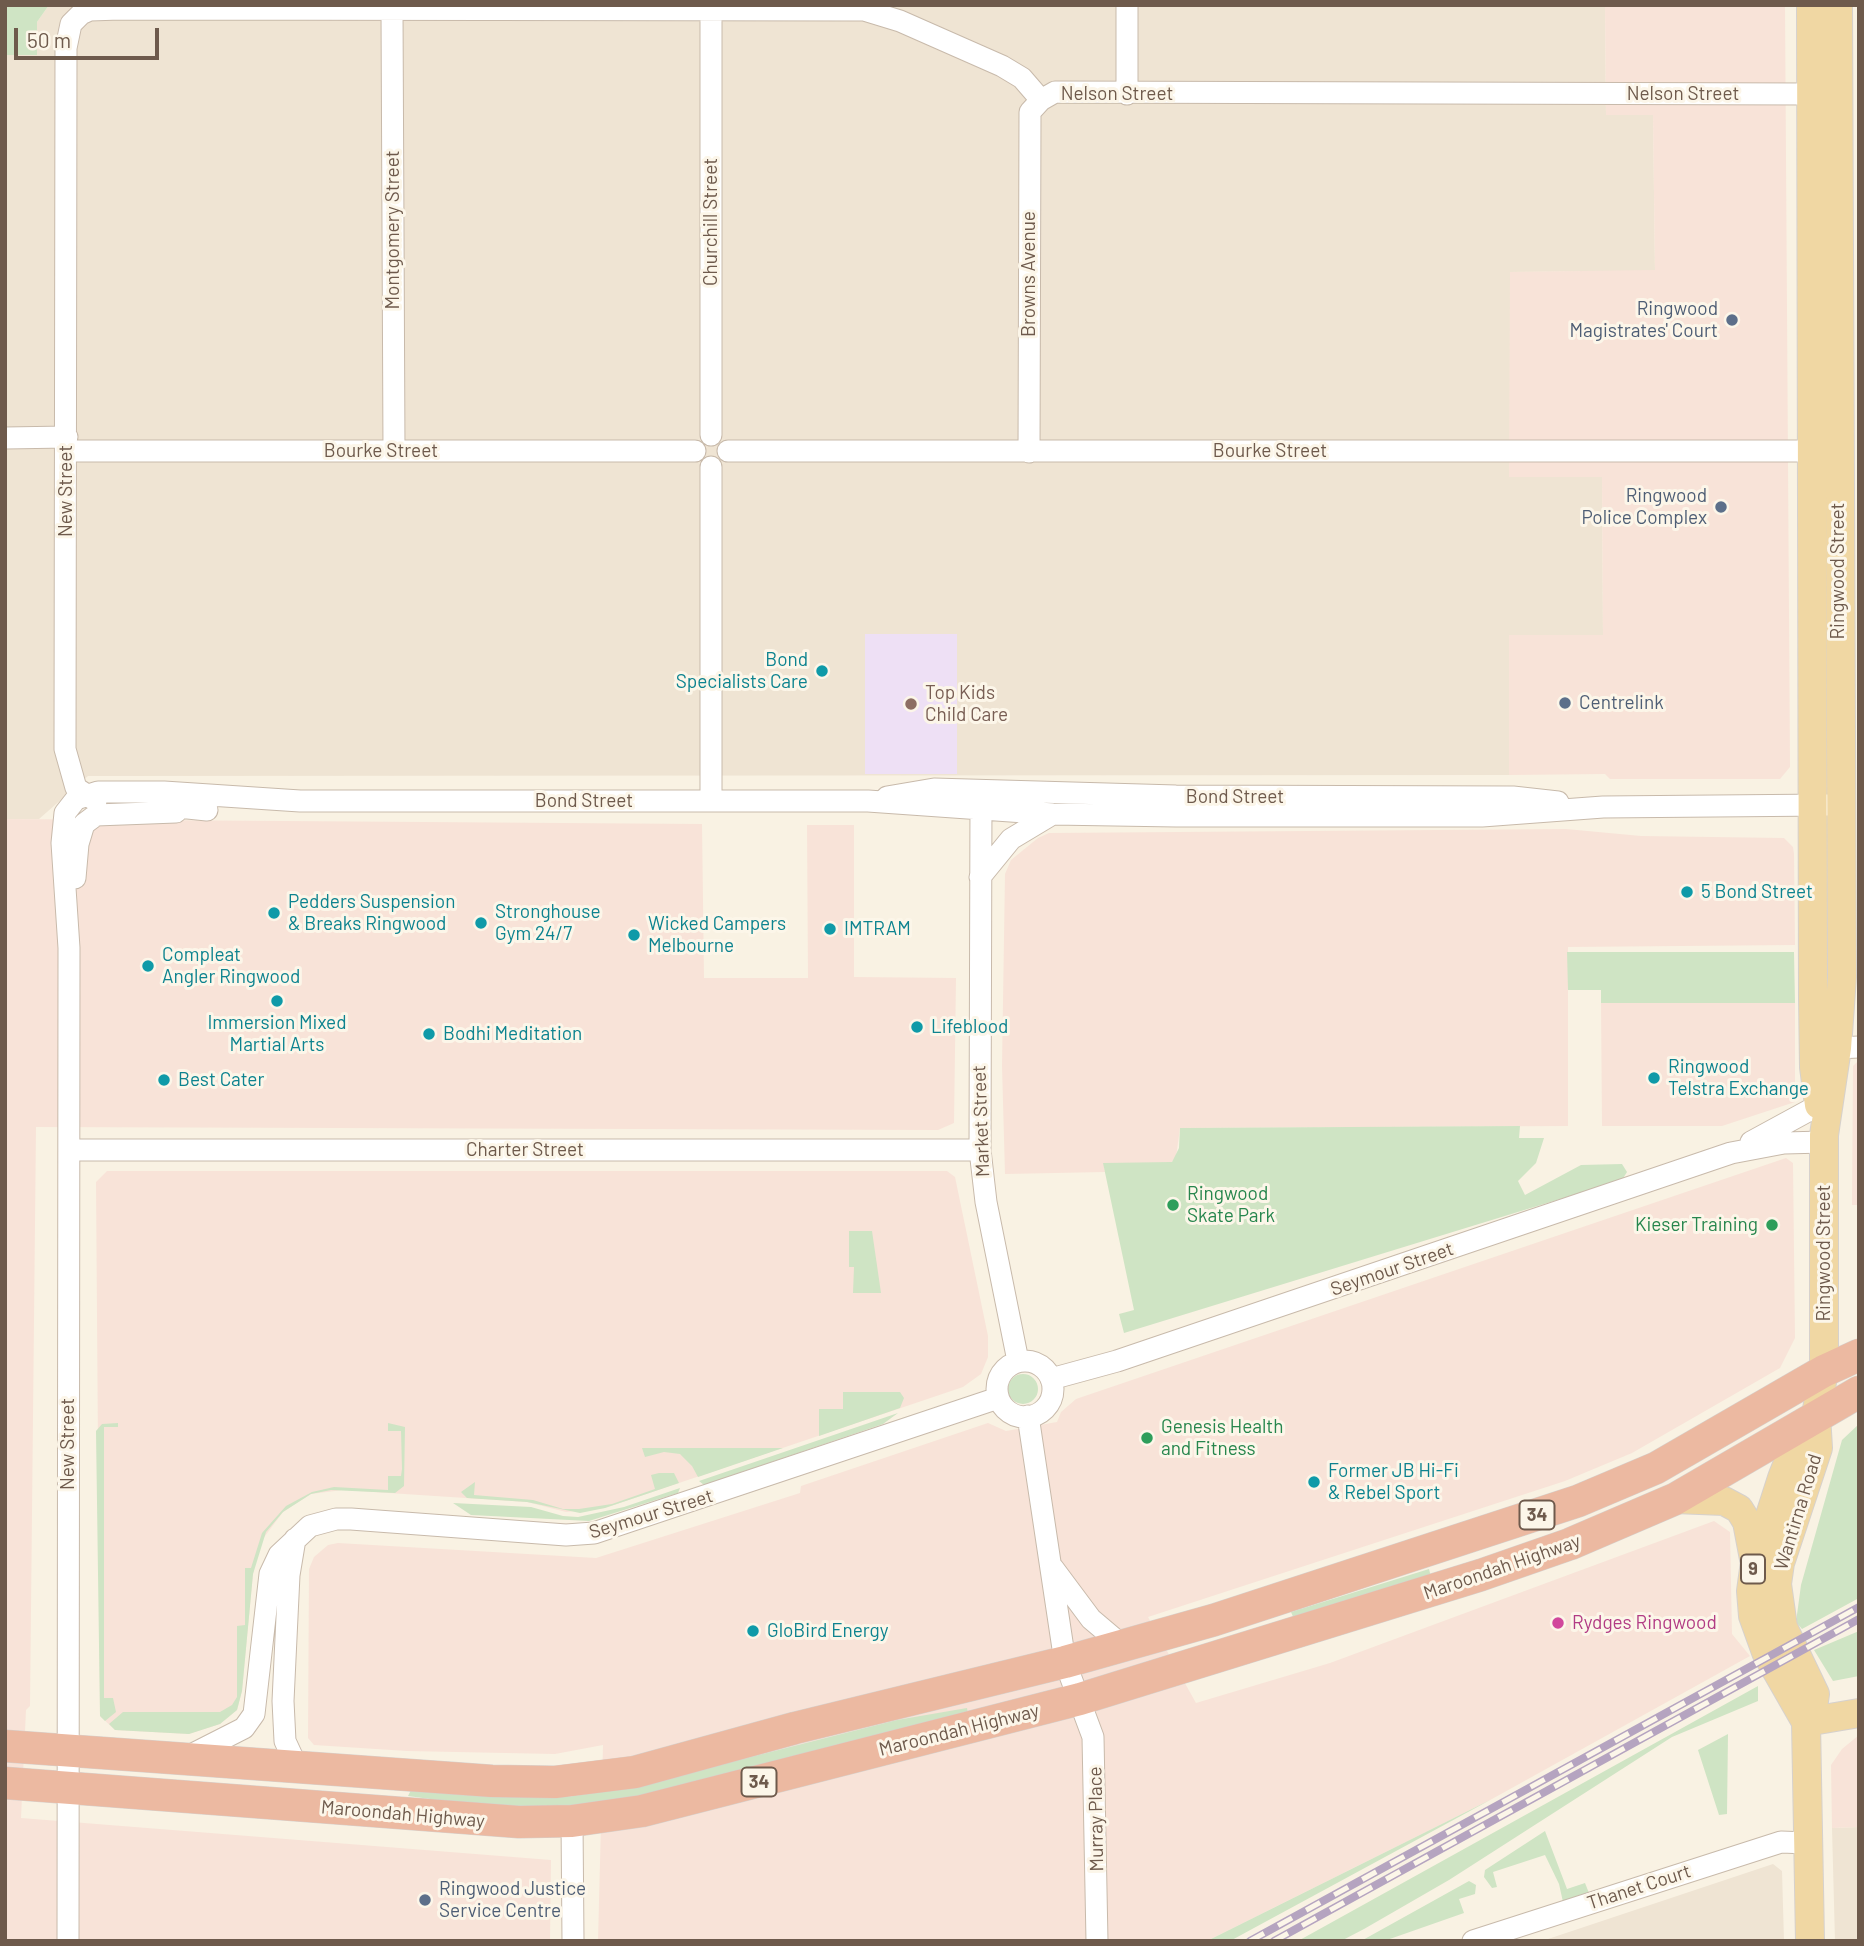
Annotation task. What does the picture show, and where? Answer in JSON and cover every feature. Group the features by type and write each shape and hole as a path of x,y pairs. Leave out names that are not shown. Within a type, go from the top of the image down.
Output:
{"highway":[{"name":"Maroondah Highway","path":"5,1746 513,1782 594,1779 681,1761 1065,1662 1251,1608 1620,1486 1824,1371 1859,1355"},
{"name":"Maroondah Highway","path":"5,1783 477,1820 572,1821 695,1799 1080,1699 1455,1584 1570,1544 1675,1499 1859,1392"},
{"path":"903,1702 943,1708 978,1703 1046,1685 1062,1687 1080,1699"},
{"path":"70,1751 73,1760 83,1771 103,1777 408,1801 477,1820"}],"main road":[{"name":"Ringwood Street","path":"1811,5 1811,452 1827,805 1848,1048 1824,1138"},
{"name":"Ringwood Street","path":"1824,1371 1824,1138 1813,1056 1827,805 1838,5"},
{"name":"9","path":"1816,1415 1824,1371"},
{"name":"Wantirna Road","path":"1806,1722 1757,1631 1751,1601 1755,1562 1786,1465 1816,1415"},
{"name":"Wantirna Road","path":"1810,1941 1806,1722 1813,1708 1815,1693 1783,1627 1777,1584 1780,1563 1818,1448 1816,1415"},
{"path":"1675,1499 1720,1501 1739,1509 1747,1522 1755,1562"},
{"path":"1806,1722 1859,1713"}],"street":[{"path":"1127,5 1127,94"},
{"name":"Nelson Street","path":"74,20 90,10 102,9 711,9 878,13 1002,66 1022,78 1041,100 1055,92 1810,94"},
{"name":"Churchill Street","path":"711,9 711,435"},
{"name":"Montgomery Street","path":"392,10 394,450"},
{"name":"New Street","path":"69,948 78,844 90,819 85,795 76,788 65,749 66,48 68,31 74,20"},
{"name":"Browns Avenue","path":"1029,452 1028,141 1030,112 1041,100"},
{"path":"711,435 723,440 727,451 723,463 711,467 700,463 695,451 700,440 711,435"},
{"name":"Bourke Street","path":"5,438 66,444 394,450 695,451"},
{"name":"Bourke Street","path":"727,451 1811,452"},
{"path":"711,467 711,801"},
{"name":"Bond Street","path":"85,795 164,792 300,801 868,801 1176,796 1513,797 1603,807"},
{"path":"85,795 109,804 207,810"},
{"name":"New Street","path":"68,1941 69,948 62,843 65,813 76,799 85,795"},
{"name":"Bond Street","path":"981,800 1053,814 1482,816 1603,807 1827,805"},
{"name":"Market Street","path":"981,800 980,1150 990,1228 1018,1361"},
{"name":"Bond Street","path":"90,819 300,801"},
{"path":"980,877 1011,839 1053,814"},
{"name":"Seymour Street","path":"1731,1153 1819,1105"},
{"name":"Seymour Street","path":"1051,1379 1216,1328 1731,1153 1824,1138"},
{"name":"Charter Street","path":"69,1150 980,1150"},
{"path":"1018,1361 1035,1363 1051,1379 1053,1388 1048,1403 1036,1414 1013,1414 998,1398 999,1379 1003,1371 1018,1361"},
{"name":"Seymour Street","path":"183,1759 244,1728 254,1714 270,1574 279,1555 310,1526 336,1519 566,1535 594,1534 998,1398"},
{"path":"1028,1416 1065,1662"},
{"path":"295,1539 289,1575 283,1701 285,1741 297,1767"},
{"path":"1049,1563 1091,1619 1117,1641 1127,1644"},
{"name":"Murray Place","path":"1065,1662 1080,1699 1094,1747 1097,1941"},
{"path":"572,1821 573,1941"},
{"name":"Thanet Court","path":"1474,1941 1781,1842 1807,1843"}],"shaded area":[{"path":"49,5 1605,5 1606,115 1653,114 1655,271 1510,272 1510,477 1602,477 1603,635 1509,636 1509,775 88,776 39,819 5,819 5,55 37,55 37,22"},
{"path":"1605,5 1785,5 1790,767 1780,779 1610,779 1605,774 1509,775 1509,635 1603,635 1602,477 1509,477 1510,272 1655,270 1653,115 1606,115"},
{"name":"Top Kids Child Care","path":"865,634 957,634 957,774 865,774"},
{"path":"5,819 702,824 704,978 808,978 807,825 854,825 854,977 956,978 954,1123 938,1130 36,1127 30,1706 26,1710 21,1818 551,1860 550,1941 5,1941"},
{"path":"1566,829 1641,836 1784,838 1793,847 1794,854 1795,945 1568,947 1568,1126 1180,1128 1176,1157 1172,1162 1104,1163 1105,1172 1005,1174 1002,1066 1005,874 1011,860 1038,838 1049,833"},
{"path":"1601,1003 1795,1003 1795,1102 1722,1126 1602,1126"},
{"path":"1859,1060 1859,1205 1852,1205 1853,1066"},
{"path":"1786,1158 1793,1163 1795,1338 1780,1368 1632,1453 1565,1481 1148,1617 1196,1703 1330,1663 1714,1521 1730,1532 1732,1634 1750,1656 1492,1799 1207,1941 598,1941 603,1745 555,1754 407,1751 314,1745 308,1738 309,1569 314,1557 328,1545 338,1543 596,1558 800,1493 801,1486 988,1423 1006,1431 1057,1422 1061,1412 1076,1399"},
{"path":"107,1171 947,1171 955,1177 988,1336 988,1357 981,1374 963,1387 605,1508 566,1512 527,1502 343,1490 311,1494 283,1512 259,1544 253,1574 242,1691 237,1710 220,1724 189,1734 115,1730 100,1716 96,1182"},
{"path":"1859,1735 1859,1827 1832,1828 1831,1765 1842,1749"},
{"path":"1859,1827 1859,1941 1835,1941 1832,1828"},
{"path":"1773,1864 1782,1871 1784,1941 1542,1941"}],"green space":[{"path":"5,5 49,5 37,22 37,55 5,55"},
{"path":"1567,952 1794,952 1795,1003 1601,1003 1601,990 1568,990"},
{"path":"1520,1126 1519,1138 1544,1138 1536,1163 1518,1181 1525,1195 1581,1165 1622,1164 1627,1172 1622,1180 1124,1333 1119,1314 1134,1310 1103,1163 1172,1162 1179,1148 1180,1128"},
{"path":"849,1231 872,1231 881,1293 853,1293 854,1267 849,1267"},
{"path":"1023,1374 1034,1378 1038,1389 1034,1400 1023,1404 1012,1400 1008,1389 1012,1378"},
{"path":"843,1392 900,1392 904,1398 900,1408 819,1436 819,1409 843,1409"},
{"path":"898,1413 883,1424 704,1485 699,1481"},
{"path":"118,1423 118,1427 104,1427 104,1698 113,1698 116,1712 105,1721 100,1716 96,1431 102,1424"},
{"path":"388,1423 405,1427 404,1486 395,1493 331,1490 311,1494 283,1512 266,1532 253,1574 242,1691 237,1710 220,1724 189,1734 115,1730 109,1724 123,1712 220,1712 232,1705 237,1697 237,1626 245,1625 245,1568 251,1568 262,1533 286,1506 312,1492 334,1487 388,1490 388,1476 401,1476 402,1469 401,1431 388,1431"},
{"path":"1859,1424 1859,1598 1802,1629 1796,1622 1801,1585 1842,1440"},
{"path":"642,1448 783,1448 698,1477 680,1454 664,1452 645,1457"},
{"path":"674,1473 679,1483 605,1508 580,1513 527,1502 467,1498 461,1492 475,1482 474,1495 533,1500 563,1509 579,1509 612,1504 655,1489 651,1475"},
{"path":"680,1488 678,1493 589,1521 471,1515 453,1503 531,1507 563,1516 578,1517 624,1507"},
{"path":"1429,1569 1431,1577 1294,1619 1291,1612"},
{"path":"1859,1631 1859,1676 1833,1681 1814,1650"},
{"path":"1758,1686 1758,1701 1672,1737 1449,1880 1364,1929 1341,1941 1298,1941"},
{"path":"967,1708 968,1714 646,1797 553,1808 467,1804 408,1796 411,1790 566,1797 628,1788 897,1720"},
{"path":"1728,1734 1727,1814 1719,1815 1698,1750"},
{"path":"1492,1799 1230,1941 1207,1941"},
{"path":"1545,1831 1567,1889 1585,1883 1589,1893 1563,1902 1559,1884 1545,1855 1493,1872 1497,1887 1492,1888 1484,1877 1485,1870"},
{"path":"1469,1881 1476,1885 1475,1894 1459,1899 1464,1913 1384,1941 1361,1941"}],"railway":[{"path":"1250,1941 1859,1607"},
{"path":"1274,1941 1859,1619"}],"place":[{"name":"Ringwood Magistrates' Court","path":"1732,320"},
{"name":"Ringwood Police Complex","path":"1721,507"},
{"name":"Bond Specialists Care","path":"822,671"},
{"name":"Centrelink","path":"1565,703"},
{"name":"Top Kids Child Care","path":"911,704"},
{"name":"5 Bond Street","path":"1687,892"},
{"name":"Pedders Suspension & Breaks Ringwood","path":"274,913"},
{"name":"Stronghouse Gym 24/7","path":"481,923"},
{"name":"IMTRAM","path":"830,929"},
{"name":"Wicked Campers Melbourne","path":"634,935"},
{"name":"Compleat Angler Ringwood","path":"148,966"},
{"name":"Immersion Mixed Martial Arts","path":"277,1001"},
{"name":"Lifeblood","path":"917,1027"},
{"name":"Bodhi Meditation","path":"429,1034"},
{"name":"Ringwood Telstra Exchange","path":"1654,1078"},
{"name":"Best Cater","path":"164,1080"},
{"name":"Ringwood Skate Park","path":"1173,1205"},
{"name":"Kieser Training","path":"1772,1225"},
{"name":"Genesis Health and Fitness","path":"1147,1438"},
{"name":"Former JB Hi-Fi & Rebel Sport","path":"1314,1482"},
{"name":"Rydges Ringwood","path":"1558,1623"},
{"name":"GloBird Energy","path":"753,1631"},
{"name":"Ringwood Justice Service Centre","path":"425,1900"}]}
